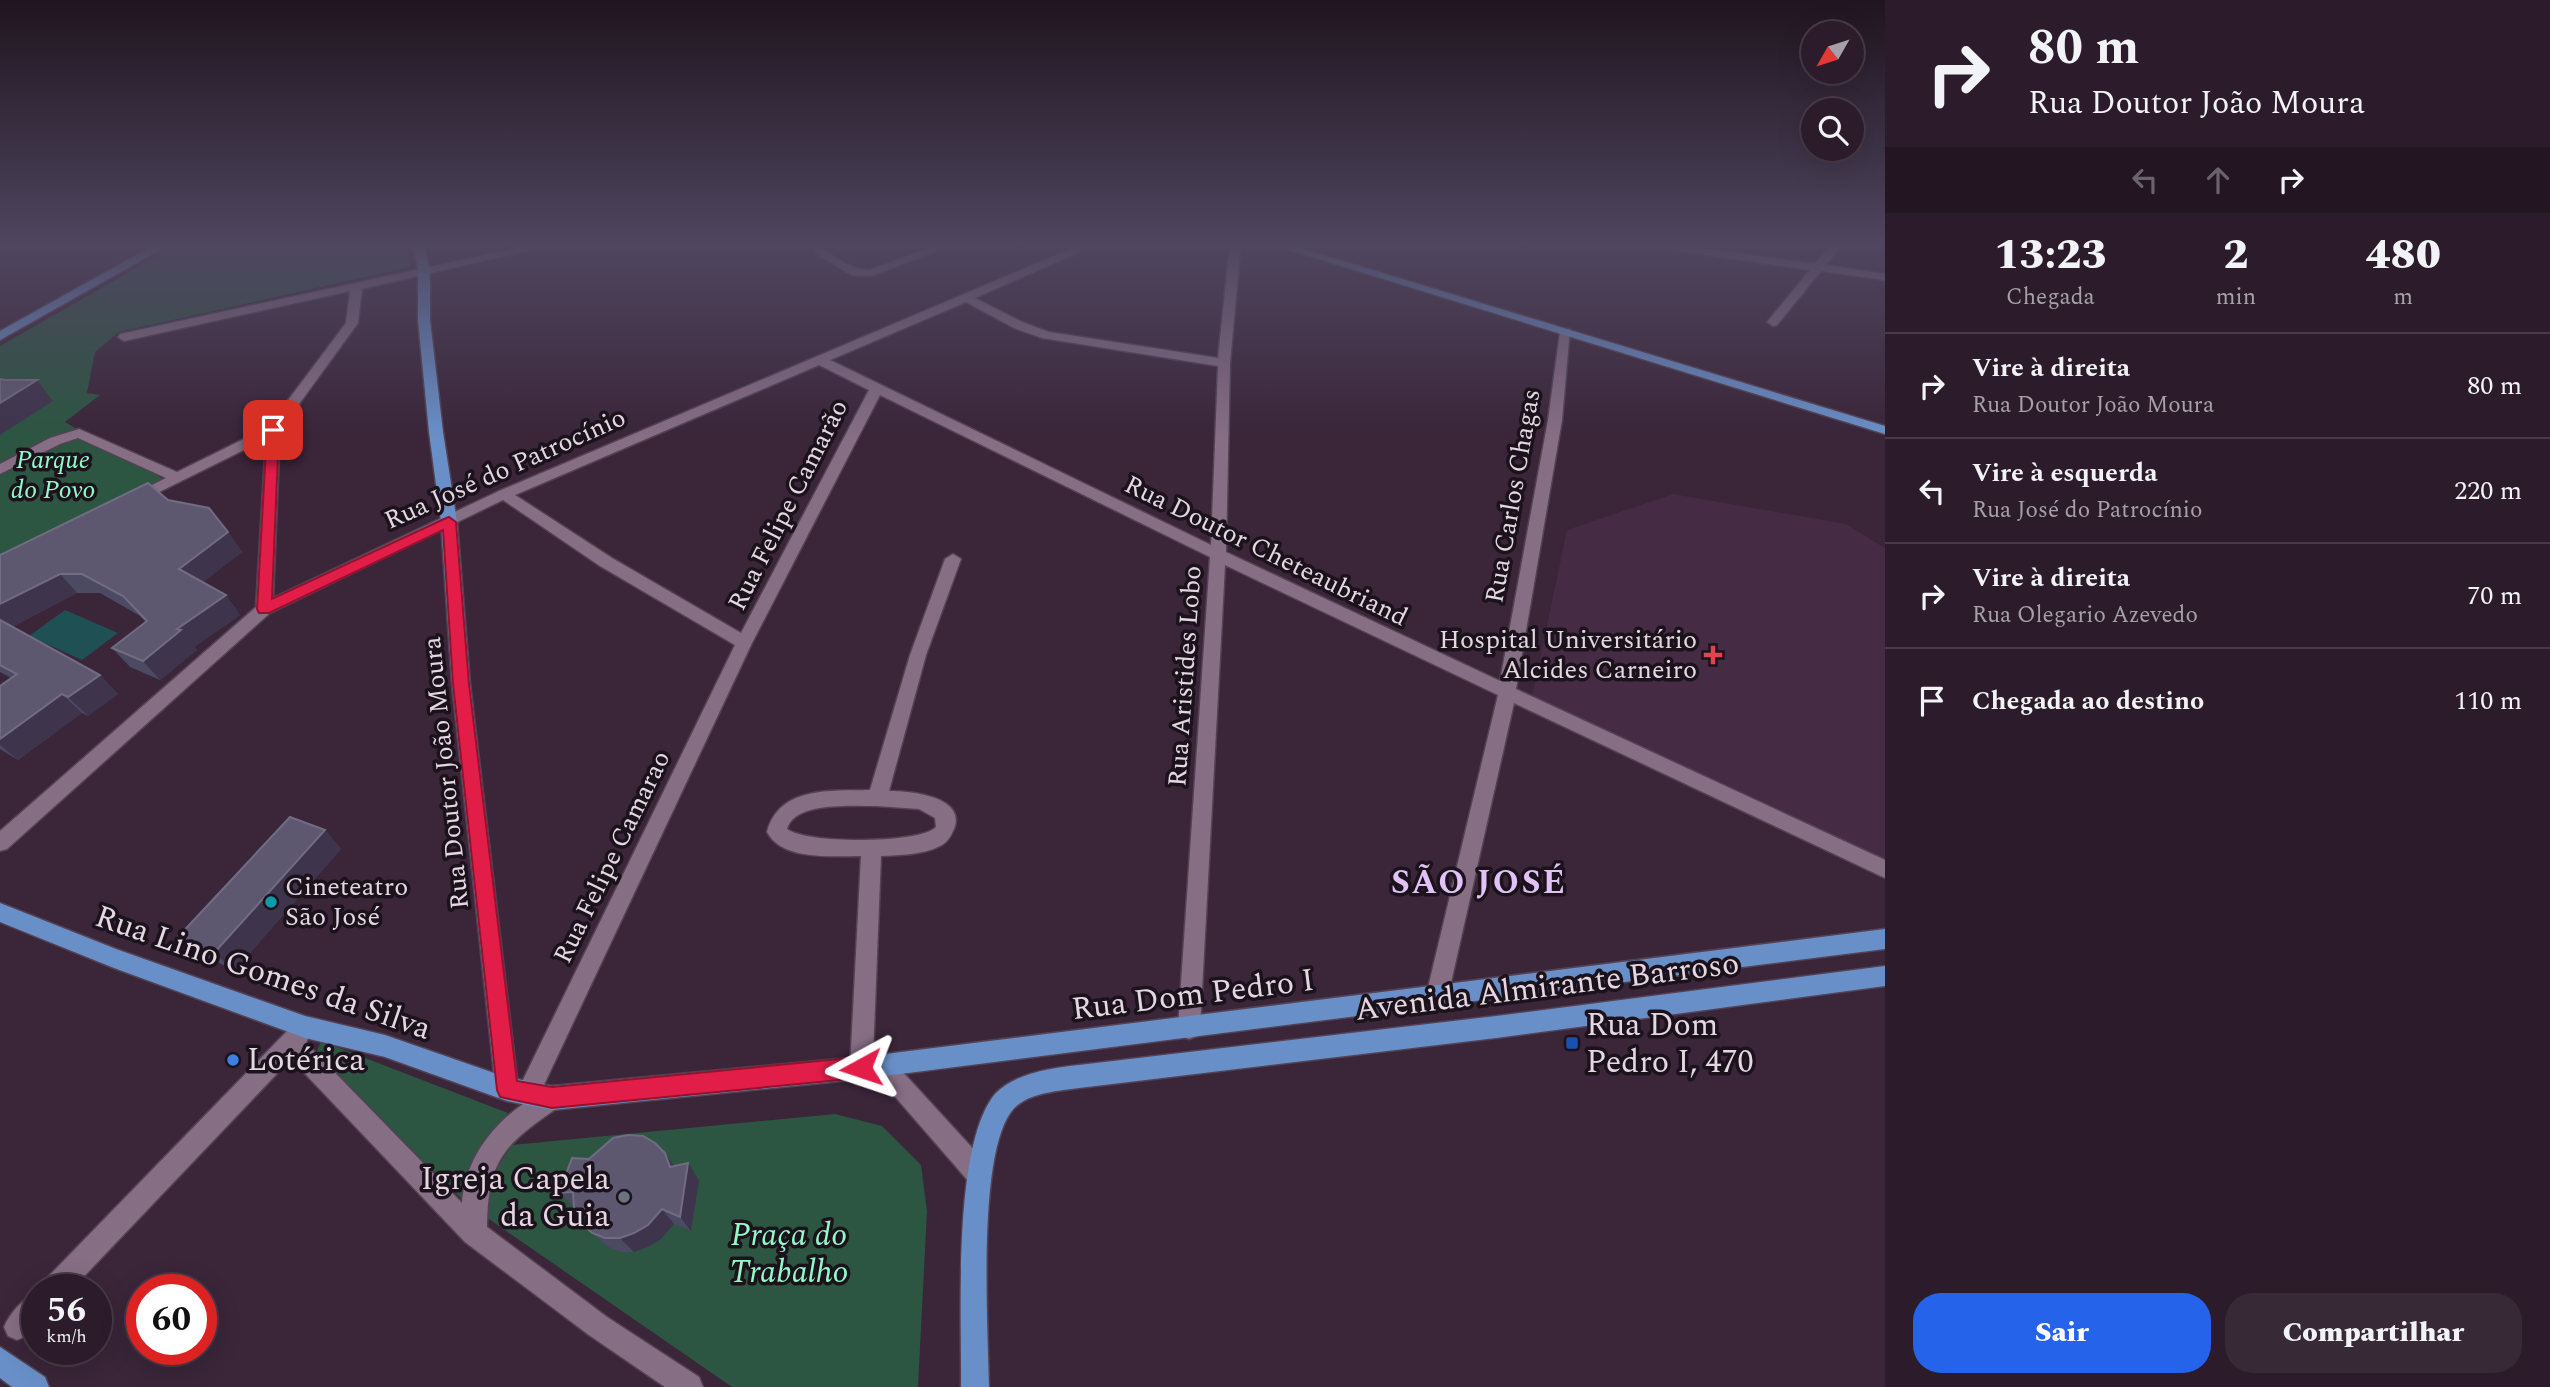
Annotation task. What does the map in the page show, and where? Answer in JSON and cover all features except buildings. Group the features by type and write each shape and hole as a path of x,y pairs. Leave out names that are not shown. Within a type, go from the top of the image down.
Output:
{"main road":[{"path":"0,336 50,308"},
{"name":"Rua Doutor João Moura","path":"425,308 449,522 463,698 529,1094"},
{"path":"1486,308 1885,430"},
{"name":"Rua Lino Gomes da Silva","path":"0,912 298,1035 385,1046 529,1094"},
{"name":"Rua Dom Pedro I","path":"529,1094 871,1066 1885,939"},
{"name":"Avenida Almirante Barroso","path":"975,1387 975,1244 979,1174 991,1128 1003,1103 1024,1090 1055,1080 1885,976"},
{"path":"0,1361 35,1387"}],"street":[{"path":"124,337 255,308"},
{"path":"115,509 273,430 352,323 354,308"},
{"name":"Rua José do Patrocínio","path":"0,843 264,609 503,494 940,308"},
{"path":"985,308 1018,325 1046,335 1224,363"},
{"name":"Rua Aristides Lobo","path":"1189,1028 1218,555 1224,363 1230,308"},
{"path":"1773,322 1785,308"},
{"name":"Rua Carlos Chagas","path":"1437,996 1507,693 1555,420 1566,332"},
{"name":"Rua Doutor Cheteaubriand","path":"819,360 1507,693 1587,727 1885,869"},
{"name":"Rua Felipe Camarão","path":"744,643 876,389"},
{"path":"264,609 273,430"},
{"path":"0,470 55,441 79,433 178,478"},
{"path":"503,494 606,562 744,643"},
{"path":"877,798 918,655 953,559"},
{"name":"Rua Felipe Camarao","path":"529,1094 744,643"},
{"path":"877,798 919,800 942,811 947,821 945,830 937,839 923,844 871,847 794,843 777,832 777,824 780,816 789,808 804,803 877,798"},
{"path":"871,847 871,1066 979,1174"},
{"path":"68,1274 298,1035 474,1233 598,1326 689,1387"},
{"path":"474,1233 477,1188 492,1146 516,1122 529,1094"},
{"path":"17,1327 21,1323"}],"shaded area":[{"name":"Hospital Universitário Alcides Carneiro","path":"1673,494 1846,524 1885,548 1885,860 1532,696 1567,530"},
{"path":"65,610 118,633 82,660 29,636"}],"green space":[{"name":"Parque do Povo","path":"67,308 228,308 119,332 95,352 87,393 100,395 65,422 165,480 0,558 0,346"},
{"path":"321,1041 508,1113 473,1167 466,1203 315,1056"},
{"name":"Praça do Trabalho","path":"835,1114 882,1126 921,1165 927,1211 918,1387 732,1387 483,1215 491,1176 512,1145"}],"place":[{"name":"Hospital Universitário Alcides Carneiro","path":"1713,655"},
{"name":"Cineteatro São José","path":"271,902"},
{"name":"Rua Dom Pedro I, 470","path":"1572,1043"},
{"name":"Lotérica","path":"233,1060"},
{"name":"Igreja Capela da Guia","path":"624,1197"}],"district":[{"name":"SÃO JOSÉ","path":"1479,883"}],"route":[{"path":"273,430 264,609 449,522 461,684 507,1090 552,1097 861,1068"}]}
